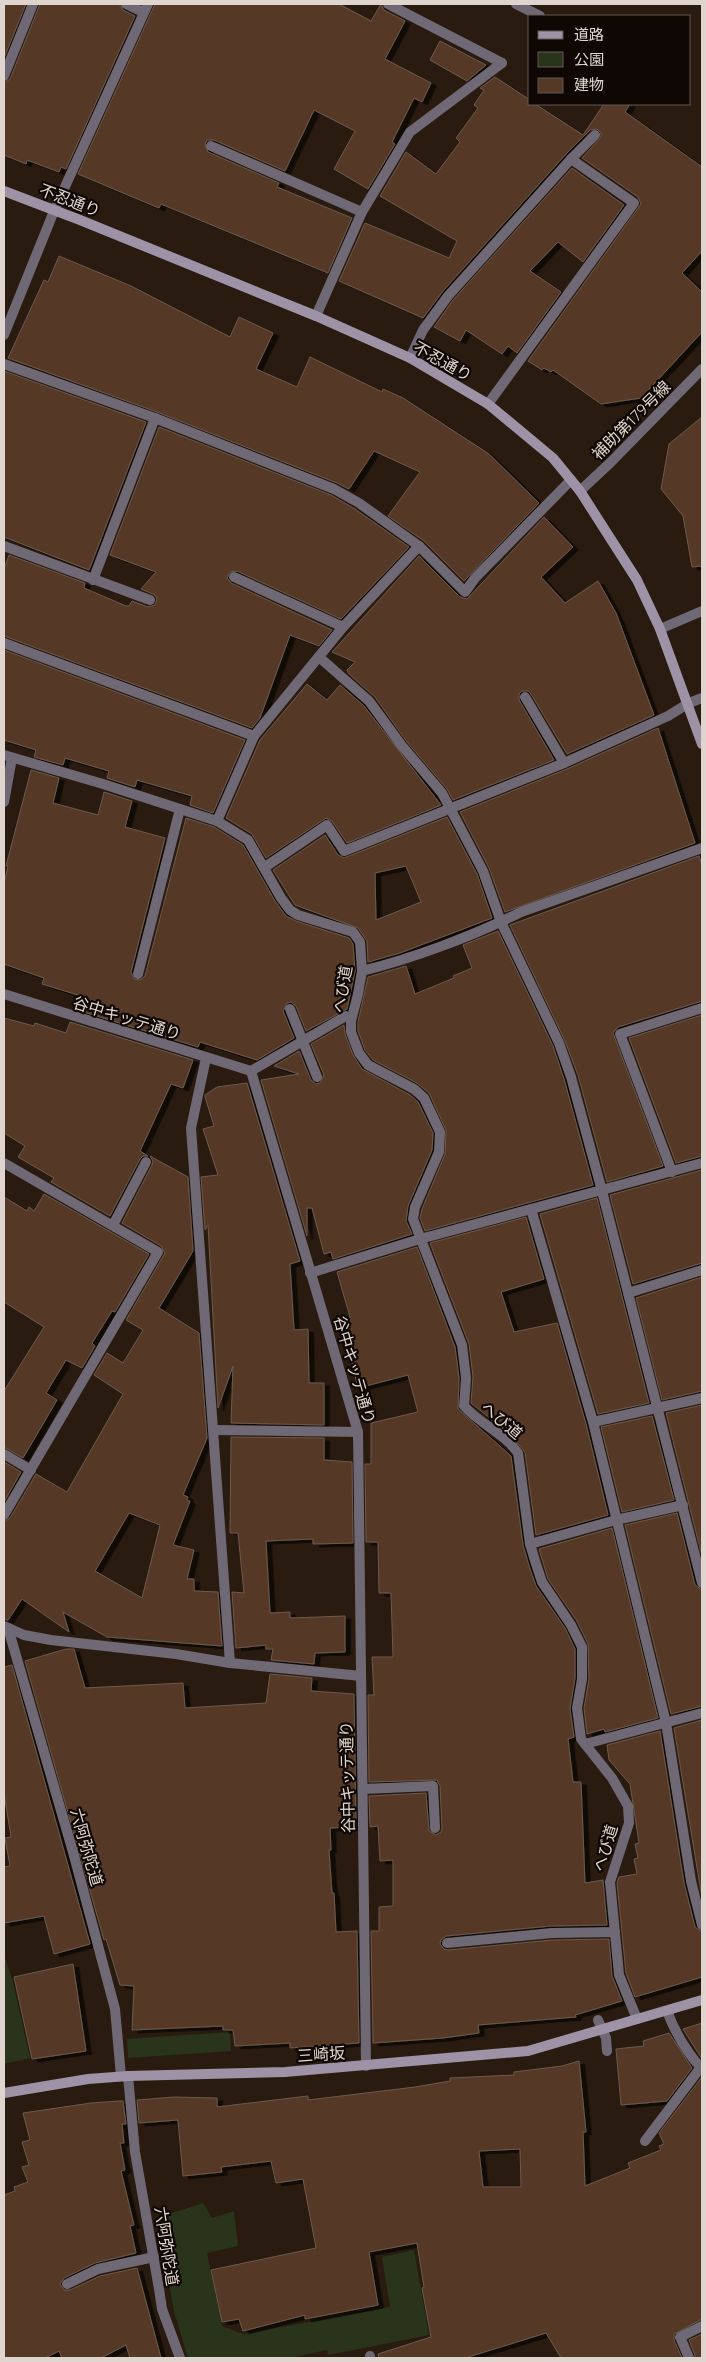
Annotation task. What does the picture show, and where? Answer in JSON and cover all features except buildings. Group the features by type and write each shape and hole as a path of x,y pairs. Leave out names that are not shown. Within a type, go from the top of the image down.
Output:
{"main road":[{"name":"不忍通り","path":"4,191 316,316 410,358 488,404 553,458 572,480 637,580 660,628 689,703 702,744"},
{"path":"667,2011 702,2000"},
{"name":"三崎坂","path":"4,2093 88,2079 125,2076 285,2072 528,2051 600,2025 637,2019 667,2011"}],"street":[{"path":"4,76 33,4"},
{"path":"4,335 54,210 146,8 126,4"},
{"path":"316,316 362,212 410,132 502,63 388,4"},
{"path":"516,4 538,15"},
{"path":"410,358 423,330 448,296 571,159 595,135"},
{"path":"211,146 362,212"},
{"path":"488,404 634,203 571,159"},
{"path":"4,364 155,418 334,489 359,503 419,546 465,592 475,578 572,480"},
{"name":"補助第179号線","path":"580,491 612,462 702,369"},
{"path":"92,580 155,418"},
{"path":"4,546 150,600"},
{"path":"217,821 254,736 343,627 419,546"},
{"path":"234,577 343,627"},
{"path":"660,628 702,611"},
{"path":"4,643 254,736"},
{"path":"319,657 369,701 402,746 434,782 450,808 482,871 501,922 559,1043 571,1077 602,1191 702,1583"},
{"path":"525,697 564,763"},
{"path":"265,867 327,825 344,851 564,763 668,716 689,703 702,698"},
{"path":"4,802 8,757"},
{"name":"へび道","path":"8,757 217,821 248,840 281,898 290,910 298,915 352,932 360,942 362,971 358,994 349,1014 351,1032 359,1053 368,1065 414,1089 424,1098 440,1132 439,1152 415,1207 414,1219 462,1346 466,1378 464,1406 471,1414 510,1442 518,1453 530,1544 542,1582 571,1625 582,1647 582,1679 576,1708 580,1739 612,1778 628,1806 629,1823 610,1882 620,1975 637,2019"},
{"path":"138,974 180,809"},
{"path":"362,971 435,947 530,909 702,848"},
{"name":"谷中キッテ通り","path":"4,994 251,1071 358,1432 366,2066"},
{"path":"672,1172 620,1034 702,1008"},
{"path":"290,1009 317,1077"},
{"path":"251,1071 349,1014"},
{"path":"206,1058 191,1128 230,1663"},
{"path":"4,1162 158,1252 4,1515"},
{"path":"113,1225 146,1162"},
{"path":"310,1273 420,1239 702,1163"},
{"path":"531,1209 593,1422 666,1723 691,1881 702,1925"},
{"path":"628,1293 702,1270"},
{"path":"593,1422 702,1398"},
{"path":"214,1430 358,1432"},
{"path":"4,1454 31,1470"},
{"path":"530,1544 616,1520 683,1505"},
{"path":"6,1627 24,1635 51,1640 176,1654 230,1663 361,1676"},
{"name":"六阿弥陀道","path":"6,1627 73,1852 115,2009 162,2309 180,2358"},
{"path":"585,1744 702,1713"},
{"path":"363,1789 433,1786 435,1828"},
{"path":"447,1944 552,1934 615,1932"},
{"path":"645,2141 701,2068 692,2058 672,2025 667,2011"},
{"path":"600,2025 607,2052"},
{"path":"67,2284 98,2269 154,2257"},
{"path":"689,2358 680,2337 702,2326"}],"green space":[{"path":"4,1955 13,1982 30,2058 4,2064"},
{"path":"230,2032 231,2051 128,2058 127,2039"},
{"path":"203,2203 212,2218 234,2211 238,2246 207,2253 222,2326 243,2334 390,2307 382,2257 414,2250 429,2335 328,2355 327,2350 290,2358 188,2358 174,2311 157,2218"}]}
